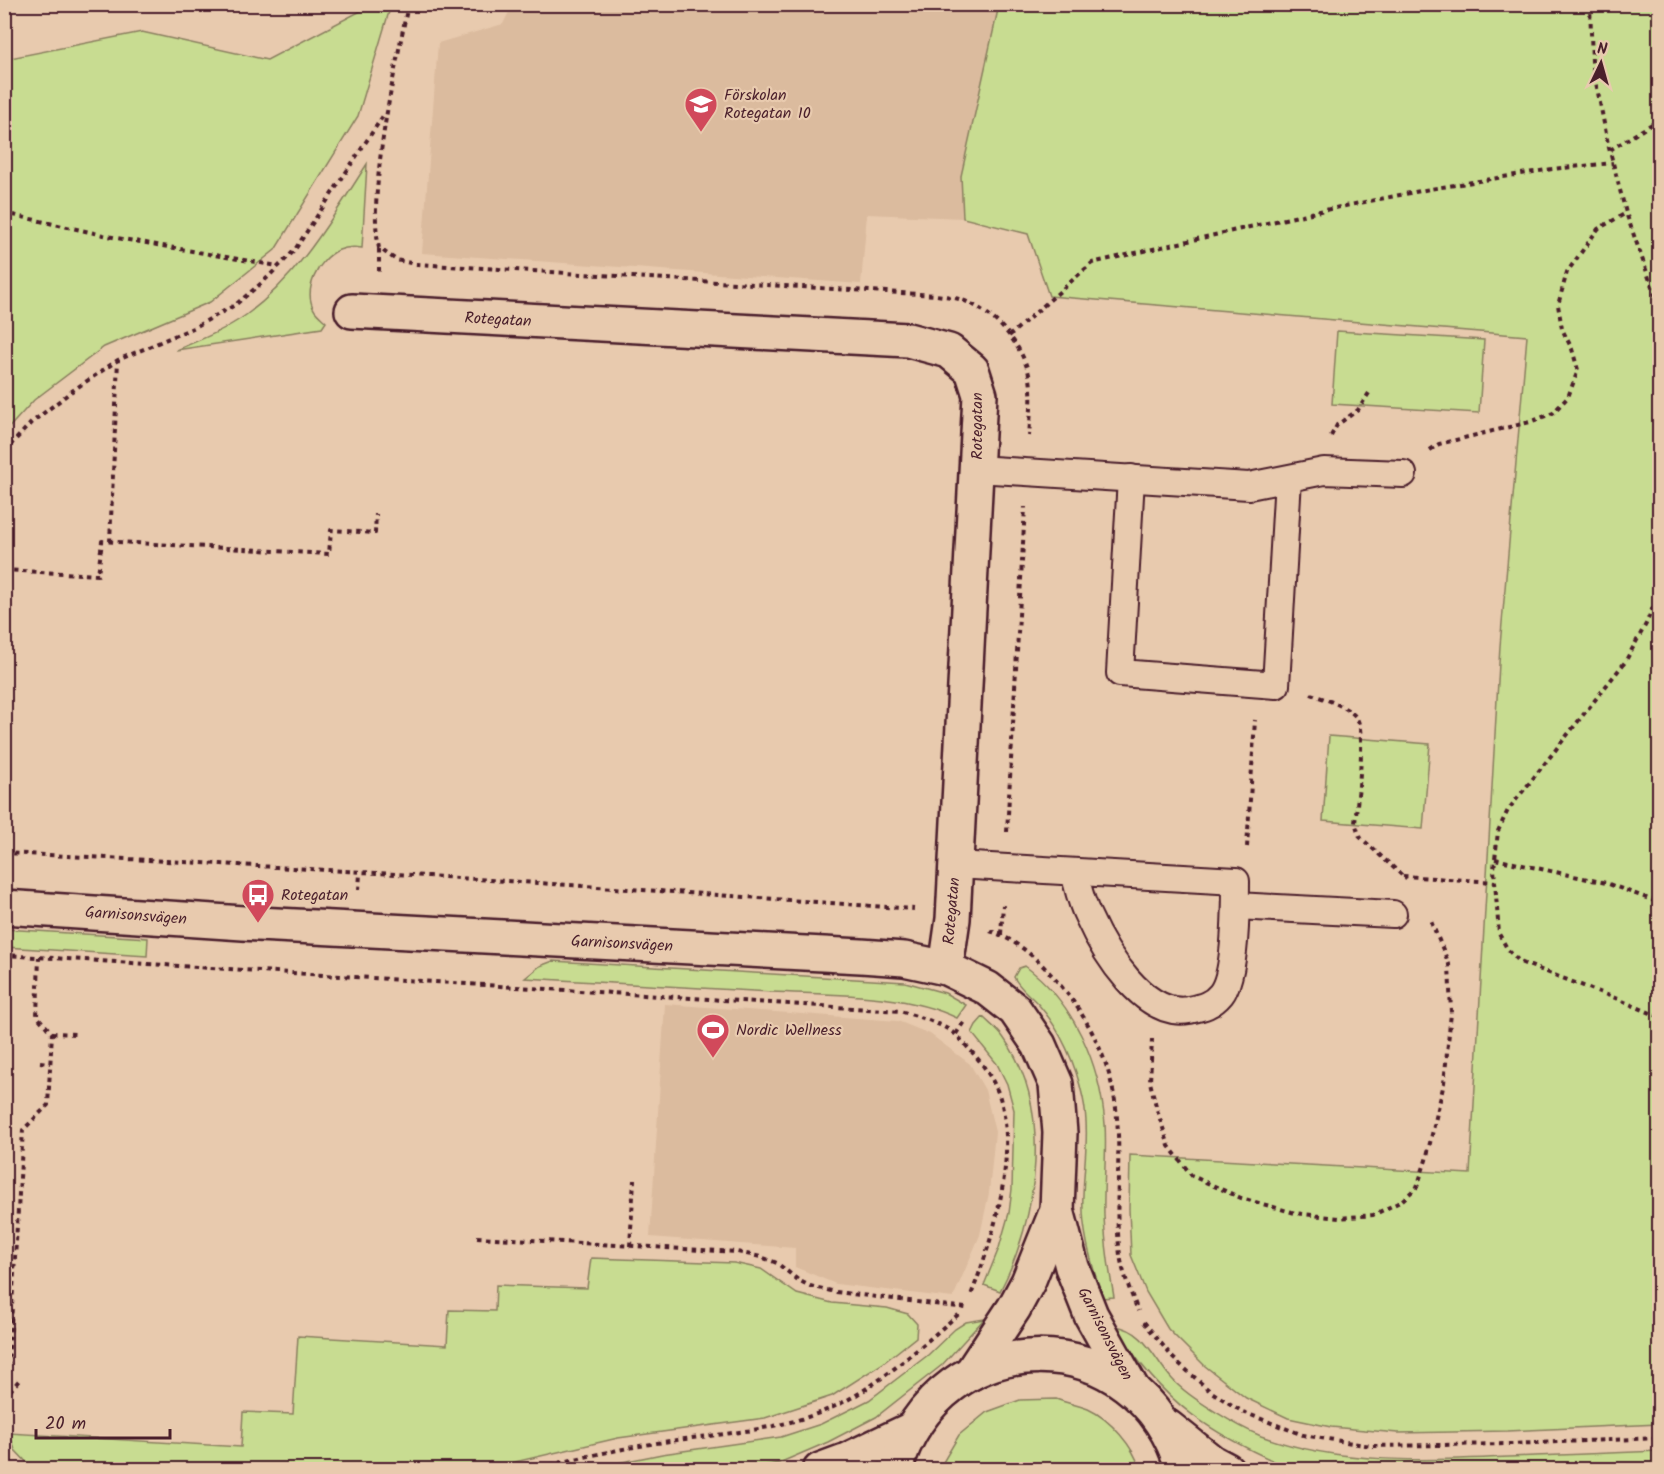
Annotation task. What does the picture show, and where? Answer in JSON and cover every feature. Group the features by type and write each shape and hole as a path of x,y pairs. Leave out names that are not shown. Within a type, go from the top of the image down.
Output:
{"street":[{"name":"Rotegatan","path":"352,311 908,340 949,351 972,370 980,395 953,919 946,968"},
{"name":"Garnisonsvägen","path":"4,907 258,924 861,956 904,959 946,968 987,988 1015,1010 1039,1045 1056,1084 1060,1133 1057,1210 1072,1267 1091,1315 1133,1390"},
{"name":"Garnisonsvägen","path":"971,1372 1014,1308 1028,1282 1057,1210"},
{"path":"895,1470 900,1450 910,1430 927,1407 947,1388 971,1372 998,1362 1026,1356 1054,1357 1083,1363 1109,1373 1133,1390 1163,1423 1177,1450 1183,1470"},
{"path":"1163,1423 1212,1462 1227,1470"},
{"path":"820,1470 847,1460 910,1430"}],"lane":[{"path":"976,469 1249,486 1324,471 1403,474"},
{"path":"1131,478 1120,673 1267,684 1288,478"},
{"path":"956,865 1236,881 1231,972 1222,993 1208,1006 1177,1012 1149,1000 1121,973 1087,915 1074,872"},
{"path":"1236,906 1393,914"}],"path":[{"path":"408,4 386,112 376,198 375,231 379,248 396,260 415,264 936,295 960,299 982,311 1002,326 1009,336 1027,367 1031,389 1001,934"},
{"path":"1590,4 1592,62 1613,164 1626,213 1659,309"},
{"path":"4,452 31,423 72,391 118,360 195,327 235,305 279,266 294,251 386,112"},
{"path":"1610,150 1659,119"},
{"path":"1009,336 1092,263 1320,211 1430,189 1552,169 1613,164"},
{"path":"4,213 117,238 279,266"},
{"path":"1403,474 1422,455 1438,444 1530,423 1553,413 1568,397 1578,370 1572,349 1562,328 1558,305 1567,272 1598,229 1626,213"},
{"path":"110,542 118,360"},
{"path":"1324,471 1325,447 1337,425 1358,410 1369,393"},
{"path":"4,570 98,575 102,541 328,554 331,530 375,533 376,513"},
{"path":"1659,590 1647,624 1625,662 1508,810 1498,831 1495,859 1499,934 1508,950 1520,962 1659,1017"},
{"path":"1247,855 1267,684 1333,702 1357,718 1362,736 1355,824 1360,837 1404,876 1410,886"},
{"path":"1495,859 1606,883 1659,903"},
{"path":"1149,1000 1152,1046 1150,1082 1169,1146 1192,1176 1241,1198 1295,1213 1339,1218 1373,1215 1400,1202 1417,1187 1426,1160 1444,1083 1451,1012 1449,964 1427,913"},
{"path":"4,955 900,1011 929,1020 956,1034 985,1066 1000,1098 1005,1135 1003,1192 987,1256 970,1297"},
{"path":"4,1375 8,1369 23,1130 48,1105 52,1033 37,1016 39,957"},
{"path":"52,1033 77,1034"},
{"path":"40,1062 50,1062"},
{"path":"630,1246 634,1180"},
{"path":"477,1237 737,1252 777,1263 798,1280 836,1293 966,1308"},
{"path":"4,1398 21,1378"},
{"path":"4,1461 10,1470"}],"shaded area":[{"name":"Förskolan Rotegatan 10","path":"522,4 999,5 961,176 963,218 867,214 861,284 422,253 438,43 503,24 511,8"},
{"path":"665,1004 898,1021 930,1034 970,1064 985,1090 995,1132 989,1193 980,1235 953,1298 836,1284 795,1267 795,1248 650,1237"}],"green space":[{"path":"374,4 391,5 358,116 275,250 210,302 104,347 34,400 5,432 5,59 142,32 267,60"},
{"path":"999,5 1659,5 1659,1424 1398,1433 1331,1427 1288,1418 1246,1398 1205,1366 1168,1329 1146,1292 1131,1255 1130,1155 1470,1174 1500,646 1527,336 1049,296 1028,234 963,218 961,176"},
{"path":"367,164 362,248 345,248 331,254 319,268 311,285 311,303 315,311 326,322 322,328 176,350 230,325 265,300 313,245"},
{"path":"1337,331 1484,340 1479,413 1332,404"},
{"path":"1329,736 1430,744 1423,829 1323,821"},
{"path":"4,929 148,938 147,956 5,947"},
{"path":"553,961 905,982 945,993 966,1005 957,1018 914,1003 866,996 525,978 540,966"},
{"path":"1025,966 1057,997 1071,1016 1082,1036 1097,1079 1105,1124 1105,1226 1114,1297 1102,1298 1085,1234 1083,1208 1086,1122 1080,1086 1072,1061 1054,1025 1014,977 1019,968"},
{"path":"983,1017 1003,1037 1019,1065 1029,1096 1034,1129 1035,1163 1024,1231 1000,1291 984,1285 999,1248 1009,1213 1012,1189 1014,1110 1007,1084 997,1064 972,1033"},
{"path":"591,1258 734,1263 761,1269 797,1294 832,1303 887,1308 908,1314 917,1324 916,1337 882,1364 832,1396 765,1418 618,1438 485,1469 33,1469 15,1450 9,1433 241,1447 243,1412 293,1414 298,1336 447,1345 449,1310 495,1311 496,1285 587,1288"},
{"path":"984,1319 942,1365 876,1417 828,1442 779,1463 743,1470 588,1469 662,1454 781,1437 821,1424 869,1400 928,1355 955,1329 966,1322"},
{"path":"1115,1326 1134,1333 1142,1340 1173,1380 1202,1403 1252,1432 1291,1445 1353,1456 1415,1460 1659,1451 1659,1469 1292,1469 1237,1443 1191,1414 1151,1376"},
{"path":"1056,1399 1088,1409 1105,1420 1127,1443 1140,1469 939,1469 959,1435 987,1412 1020,1400"}],"place":[{"name":"Förskolan Rotegatan 10","path":"701,133"},
{"name":"Rotegatan","path":"258,924"},
{"name":"Nordic Wellness","path":"713,1059"}]}
